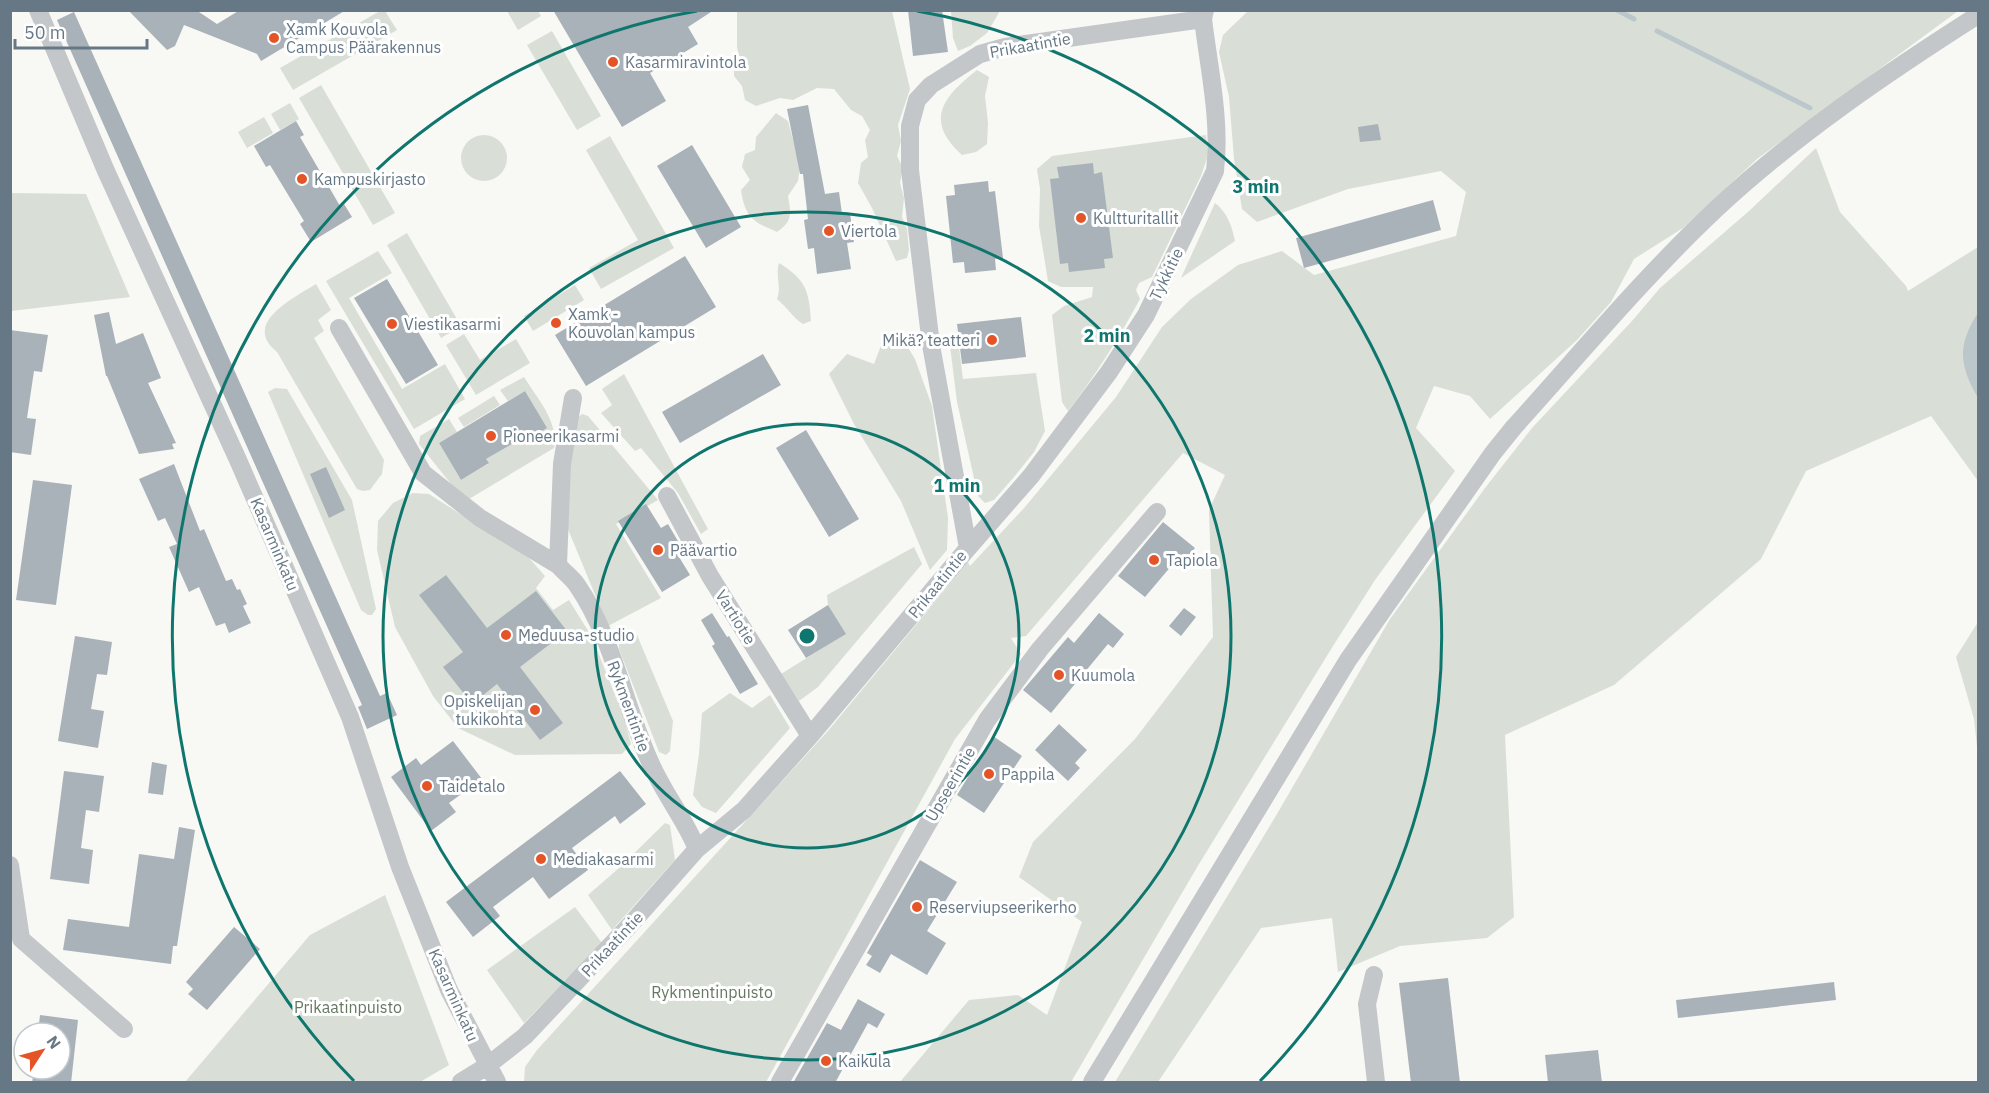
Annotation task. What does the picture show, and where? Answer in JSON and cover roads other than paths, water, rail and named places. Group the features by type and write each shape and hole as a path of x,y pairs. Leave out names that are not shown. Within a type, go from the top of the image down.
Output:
{"street":[{"name":"Kasarminkatu","path":"38,10 106,171 238,460 350,717 404,876 449,990 497,1083"},
{"name":"Prikaatintie","path":"461,1083 509,1049 537,1023 698,849 744,810 810,736 968,548 932,345 910,170 909,126 917,100 931,85 980,54 1005,46 1204,15"},
{"name":"Tykkitie","path":"968,548 1031,476 1115,363 1146,315 1215,171 1217,156 1214,104 1204,15"},
{"path":"1092,1083 1348,660 1493,453 1653,272 1716,210 1790,145 1978,15"},
{"name":"Rykmentintie","path":"339,328 423,473 480,518 558,565 576,583 604,637 651,764 692,834 698,849"},
{"path":"558,565 562,464 573,398"},
{"name":"Vartiotie","path":"667,496 710,576 810,736"},
{"name":"Upseerintie","path":"780,1083 987,720 1040,649 1157,512"},
{"path":"10,866 16,938 124,1029"},
{"path":"1374,975 1367,1004 1376,1083"}],"waterway":[{"path":"1617,10 1634,19"},
{"path":"1657,31 1810,108"}],"place":[{"name":"Xamk Kouvola Campus Päärakennus","path":"274,38"},
{"name":"Kasarmiravintola","path":"613,62"},
{"name":"Kampuskirjasto","path":"302,179"},
{"name":"Kultturitallit","path":"1081,218"},
{"name":"Viertola","path":"829,231"},
{"name":"Xamk - Kouvolan kampus","path":"556,323"},
{"name":"Viestikasarmi","path":"392,324"},
{"name":"Mikä? teatteri","path":"992,340"},
{"name":"Pioneerikasarmi","path":"491,436"},
{"name":"Päävartio","path":"658,550"},
{"name":"Tapiola","path":"1154,560"},
{"name":"Meduusa-studio","path":"506,635"},
{"name":"Kuumola","path":"1059,675"},
{"name":"Opiskelijan tukikohta","path":"535,710"},
{"name":"Pappila","path":"989,774"},
{"name":"Taidetalo","path":"427,786"},
{"name":"Mediakasarmi","path":"541,859"},
{"name":"Reserviupseerikerho","path":"917,907"},
{"name":"Kaikula","path":"826,1061"}],"park label":[{"name":"Rykmentinpuisto","path":"712,992"},
{"name":"Prikaatinpuisto","path":"348,1007"}]}
